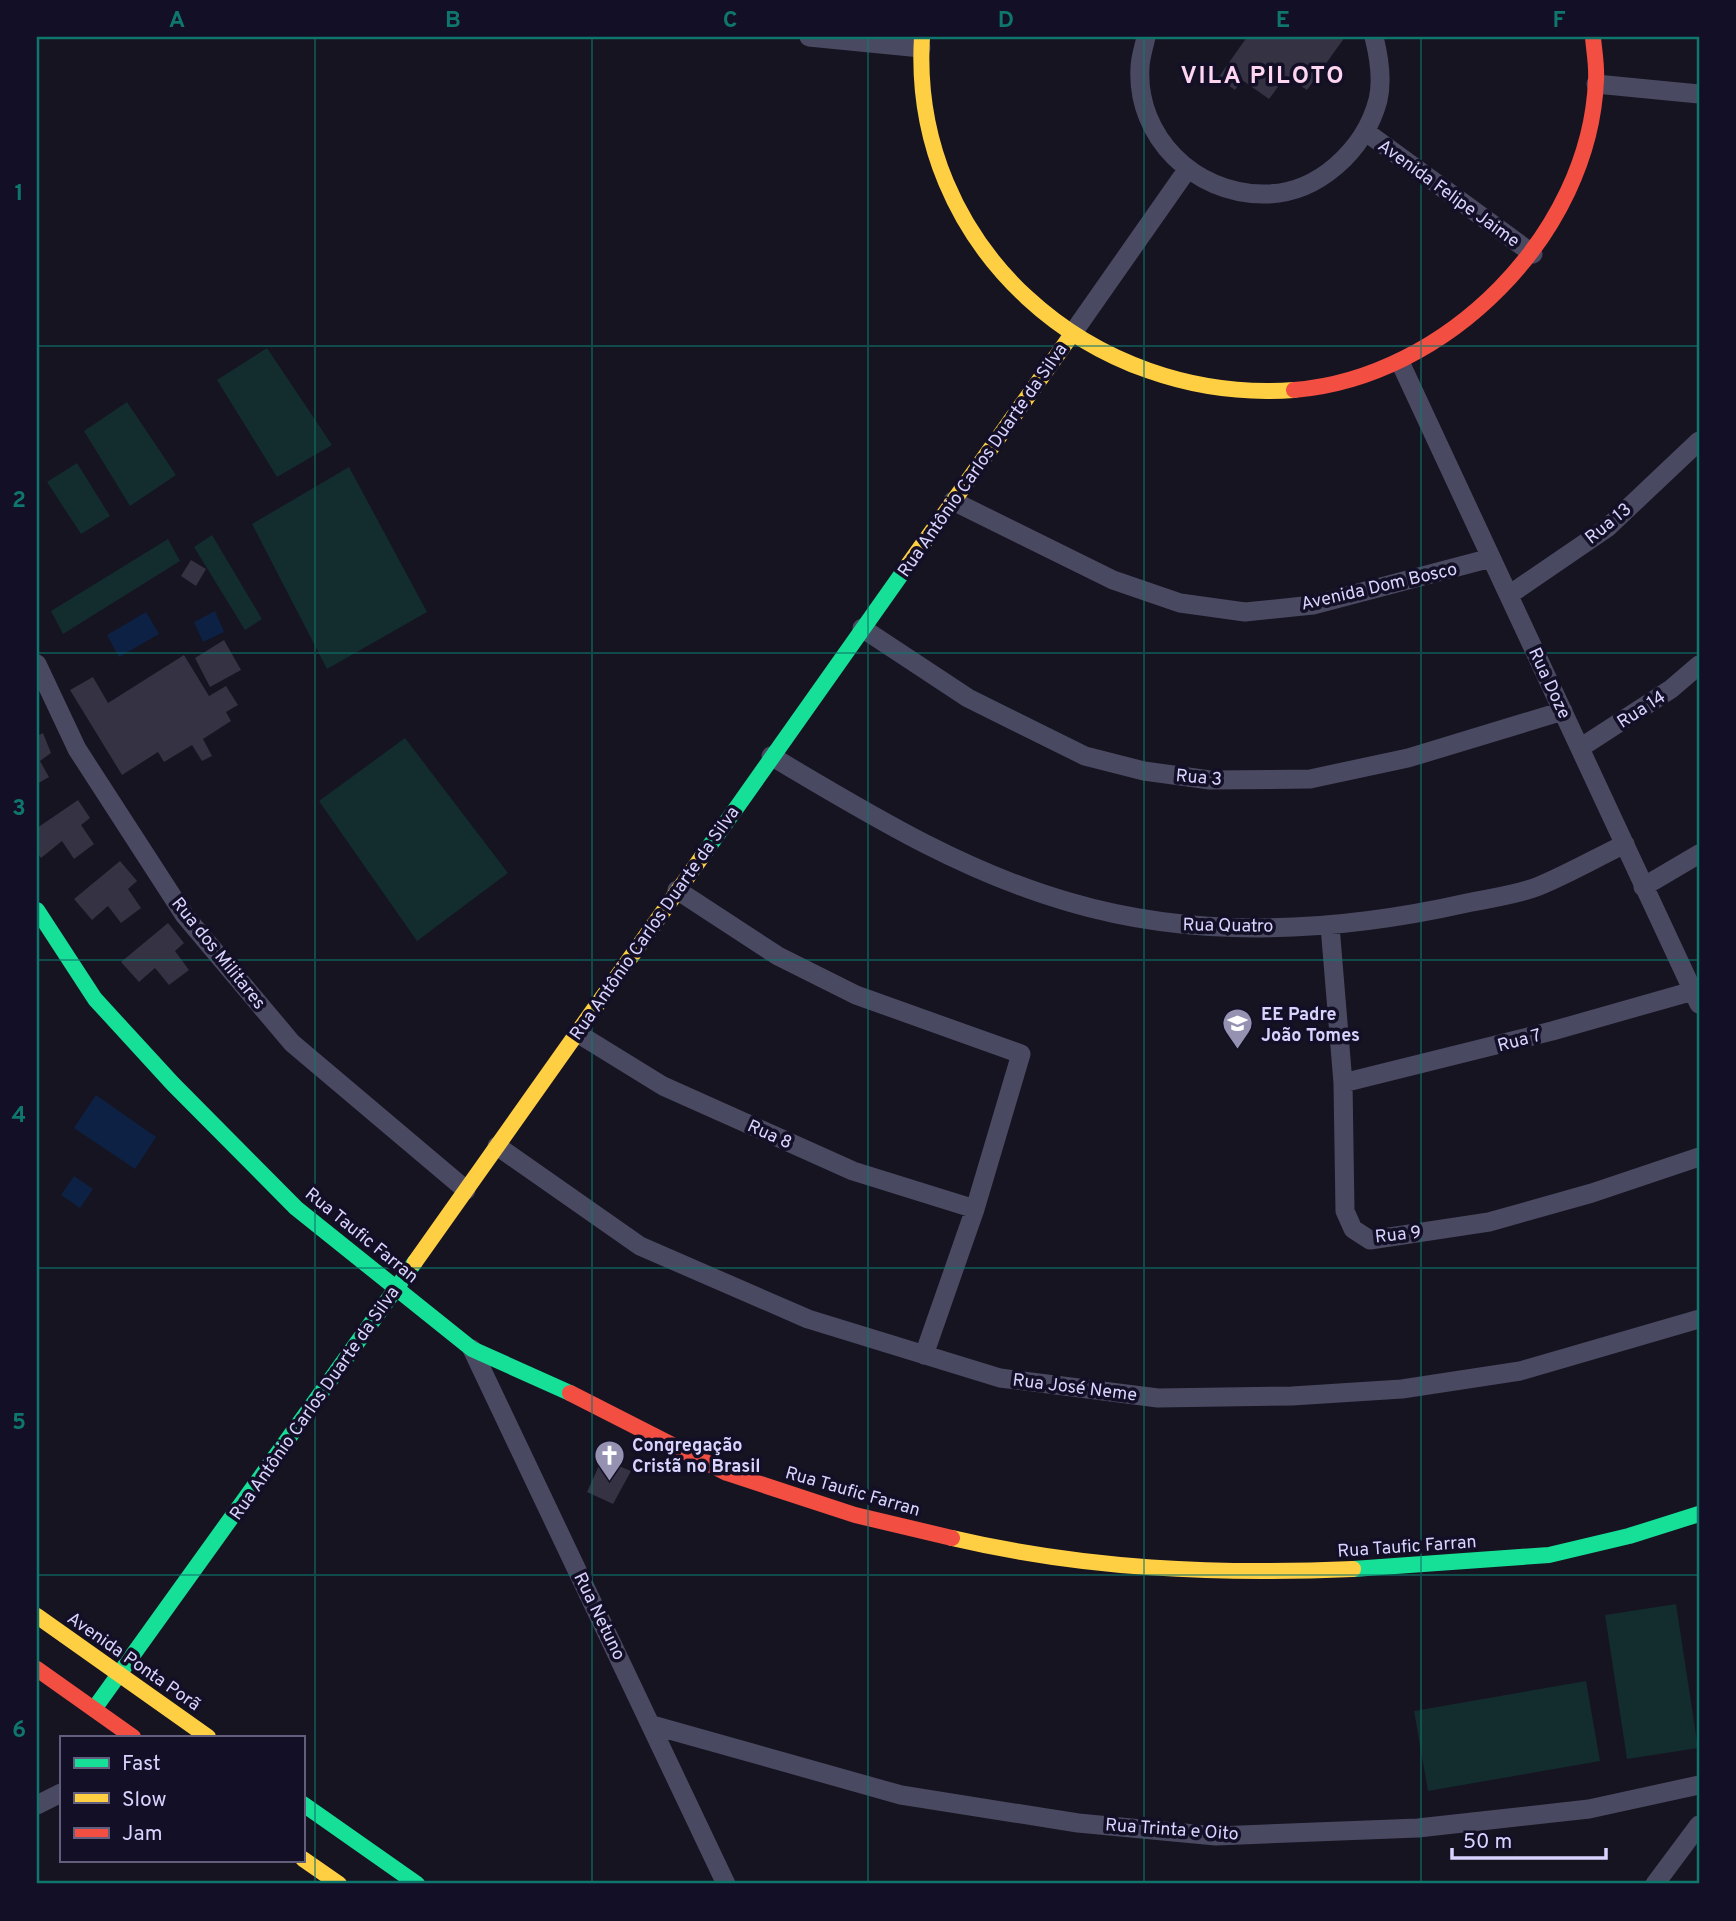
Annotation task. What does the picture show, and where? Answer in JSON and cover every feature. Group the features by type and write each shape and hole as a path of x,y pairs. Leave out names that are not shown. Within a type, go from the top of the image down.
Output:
{"street":[{"path":"809,37 922,43 926,116 944,181 976,241 1018,293 1070,337 1147,375 1242,392 1318,388 1400,362 1473,316 1533,254 1564,201 1586,144 1596,84 1593,37"},
{"path":"1146,37 1140,68 1144,107 1160,142 1187,170 1223,189 1264,194 1304,186 1339,164 1366,132 1378,98 1380,62 1374,37"},
{"path":"1596,84 1699,94"},
{"name":"Avenida Felipe Jaime","path":"1366,132 1533,254"},
{"name":"Rua Antônio Carlos Duarte da Silva","path":"94,1709 466,1190 1187,170"},
{"name":"Rua Doze","path":"1400,362 1696,998"},
{"name":"Rua 13","path":"1509,595 1607,528 1699,441"},
{"name":"Avenida Dom Bosco","path":"953,501 1113,580 1180,603 1245,612 1313,605 1491,558"},
{"name":"Rua 3","path":"862,628 968,698 1086,756 1144,771 1210,780 1310,779 1408,758 1563,711"},
{"name":"Rua dos Militares","path":"37,664 76,750 185,916 292,1043 466,1190"},
{"name":"Rua 14","path":"1580,748 1671,689 1699,665"},
{"name":"Rua Quatro","path":"771,756 907,837 983,871 1070,903 1177,926 1330,926 1414,915 1537,887 1625,844"},
{"path":"1643,887 1699,854"},
{"path":"677,890 778,957 856,995 1021,1054 975,1209 924,1354"},
{"name":"Rua Taufic Farran","path":"37,910 95,999 173,1084 296,1208 397,1286 472,1349 558,1387 727,1473 855,1515 1011,1552 1129,1568 1260,1573 1380,1568 1549,1555 1629,1536 1699,1514"},
{"name":"Rua 9","path":"1330,926 1343,1083 1345,1211 1353,1229 1370,1240 1489,1222 1592,1193 1699,1157"},
{"name":"Rua 7","path":"1343,1083 1696,998"},
{"name":"Rua 8","path":"576,1032 663,1086 853,1171 975,1209"},
{"name":"Rua José Neme","path":"497,1146 640,1246 807,1319 1000,1378 1158,1398 1292,1396 1402,1389 1520,1371 1699,1318"},
{"name":"Rua Netuno","path":"472,1349 726,1884"},
{"name":"Avenida Ponta Porã","path":"37,1616 207,1736"},
{"path":"37,1669 132,1736"},
{"name":"Rua Trinta e Oito","path":"652,1725 901,1795 1078,1823 1216,1836 1418,1828 1589,1808 1699,1785"},
{"path":"37,1805 60,1794"},
{"path":"304,1805 417,1884"},
{"path":"1655,1884 1699,1825"},
{"path":"304,1859 339,1884"}],"green space":[{"path":"267,348 332,445 277,477 217,380"},
{"path":"127,402 176,475 130,506 84,431"},
{"path":"77,463 110,516 81,534 47,482"},
{"path":"349,467 427,612 327,669 252,524"},
{"path":"212,535 262,619 245,630 194,547"},
{"path":"168,539 180,561 63,634 51,611"},
{"path":"405,738 508,873 417,941 319,801"},
{"path":"1676,1604 1698,1748 1627,1759 1605,1615"},
{"path":"1586,1681 1600,1761 1428,1791 1414,1711"}],"water":[{"path":"215,611 224,632 203,642 194,622"},
{"path":"146,612 159,634 119,657 107,635"},
{"path":"96,1095 156,1137 135,1169 74,1128"},
{"path":"74,1176 93,1189 80,1208 61,1195"}],"building":[{"path":"1247,37 1345,37 1307,90 1286,76 1269,99 1242,80 1235,90 1218,78"},
{"path":"191,560 206,569 196,586 181,576"},
{"path":"224,640 241,670 210,687 195,658"},
{"path":"184,655 209,696 226,686 238,705 226,712 231,721 203,739 212,756 202,761 192,745 164,762 158,752 122,775 70,690 93,677 108,703"},
{"path":"43,733 51,753 40,761 49,777 37,784 37,736"},
{"path":"78,800 90,818 81,825 94,844 74,859 62,841 41,858 37,852 37,828"},
{"path":"120,861 137,881 128,889 141,908 121,923 108,906 92,920 74,899"},
{"path":"168,923 184,943 175,951 189,970 169,985 155,968 139,982 121,962"},
{"name":"Congregação Cristã no Brasil","path":"602,1459 631,1471 613,1504 587,1492"}],"traffic: fast":[{"path":"701,858 908,565"},
{"path":"37,910 95,999 173,1084 296,1208 472,1349 570,1393"},
{"path":"94,1709 415,1262"},
{"path":"1353,1569 1549,1555 1629,1536 1699,1514"},
{"path":"304,1805 417,1884"}],"traffic: slow":[{"path":"922,37 926,113 946,182 980,244 1027,298 1084,340 1148,371 1219,388 1294,390"},
{"path":"908,565 1070,337"},
{"path":"415,1262 701,858"},
{"path":"952,1538 1051,1557 1151,1567 1252,1571 1353,1569"},
{"path":"37,1616 207,1736"},
{"path":"304,1860 339,1884"}],"traffic: jam":[{"path":"1294,390 1350,380 1404,358 1455,327 1500,288 1538,243 1568,192 1588,137 1596,80 1593,37"},
{"path":"570,1393 727,1473 855,1515 952,1538"},
{"path":"37,1669 132,1736"}],"place":[{"name":"EE Padre João Tomes","path":"1238,1051"},
{"name":"Congregação Cristã no Brasil","path":"609,1482"}],"district":[{"name":"VILA PILOTO","path":"1263,75"}]}
